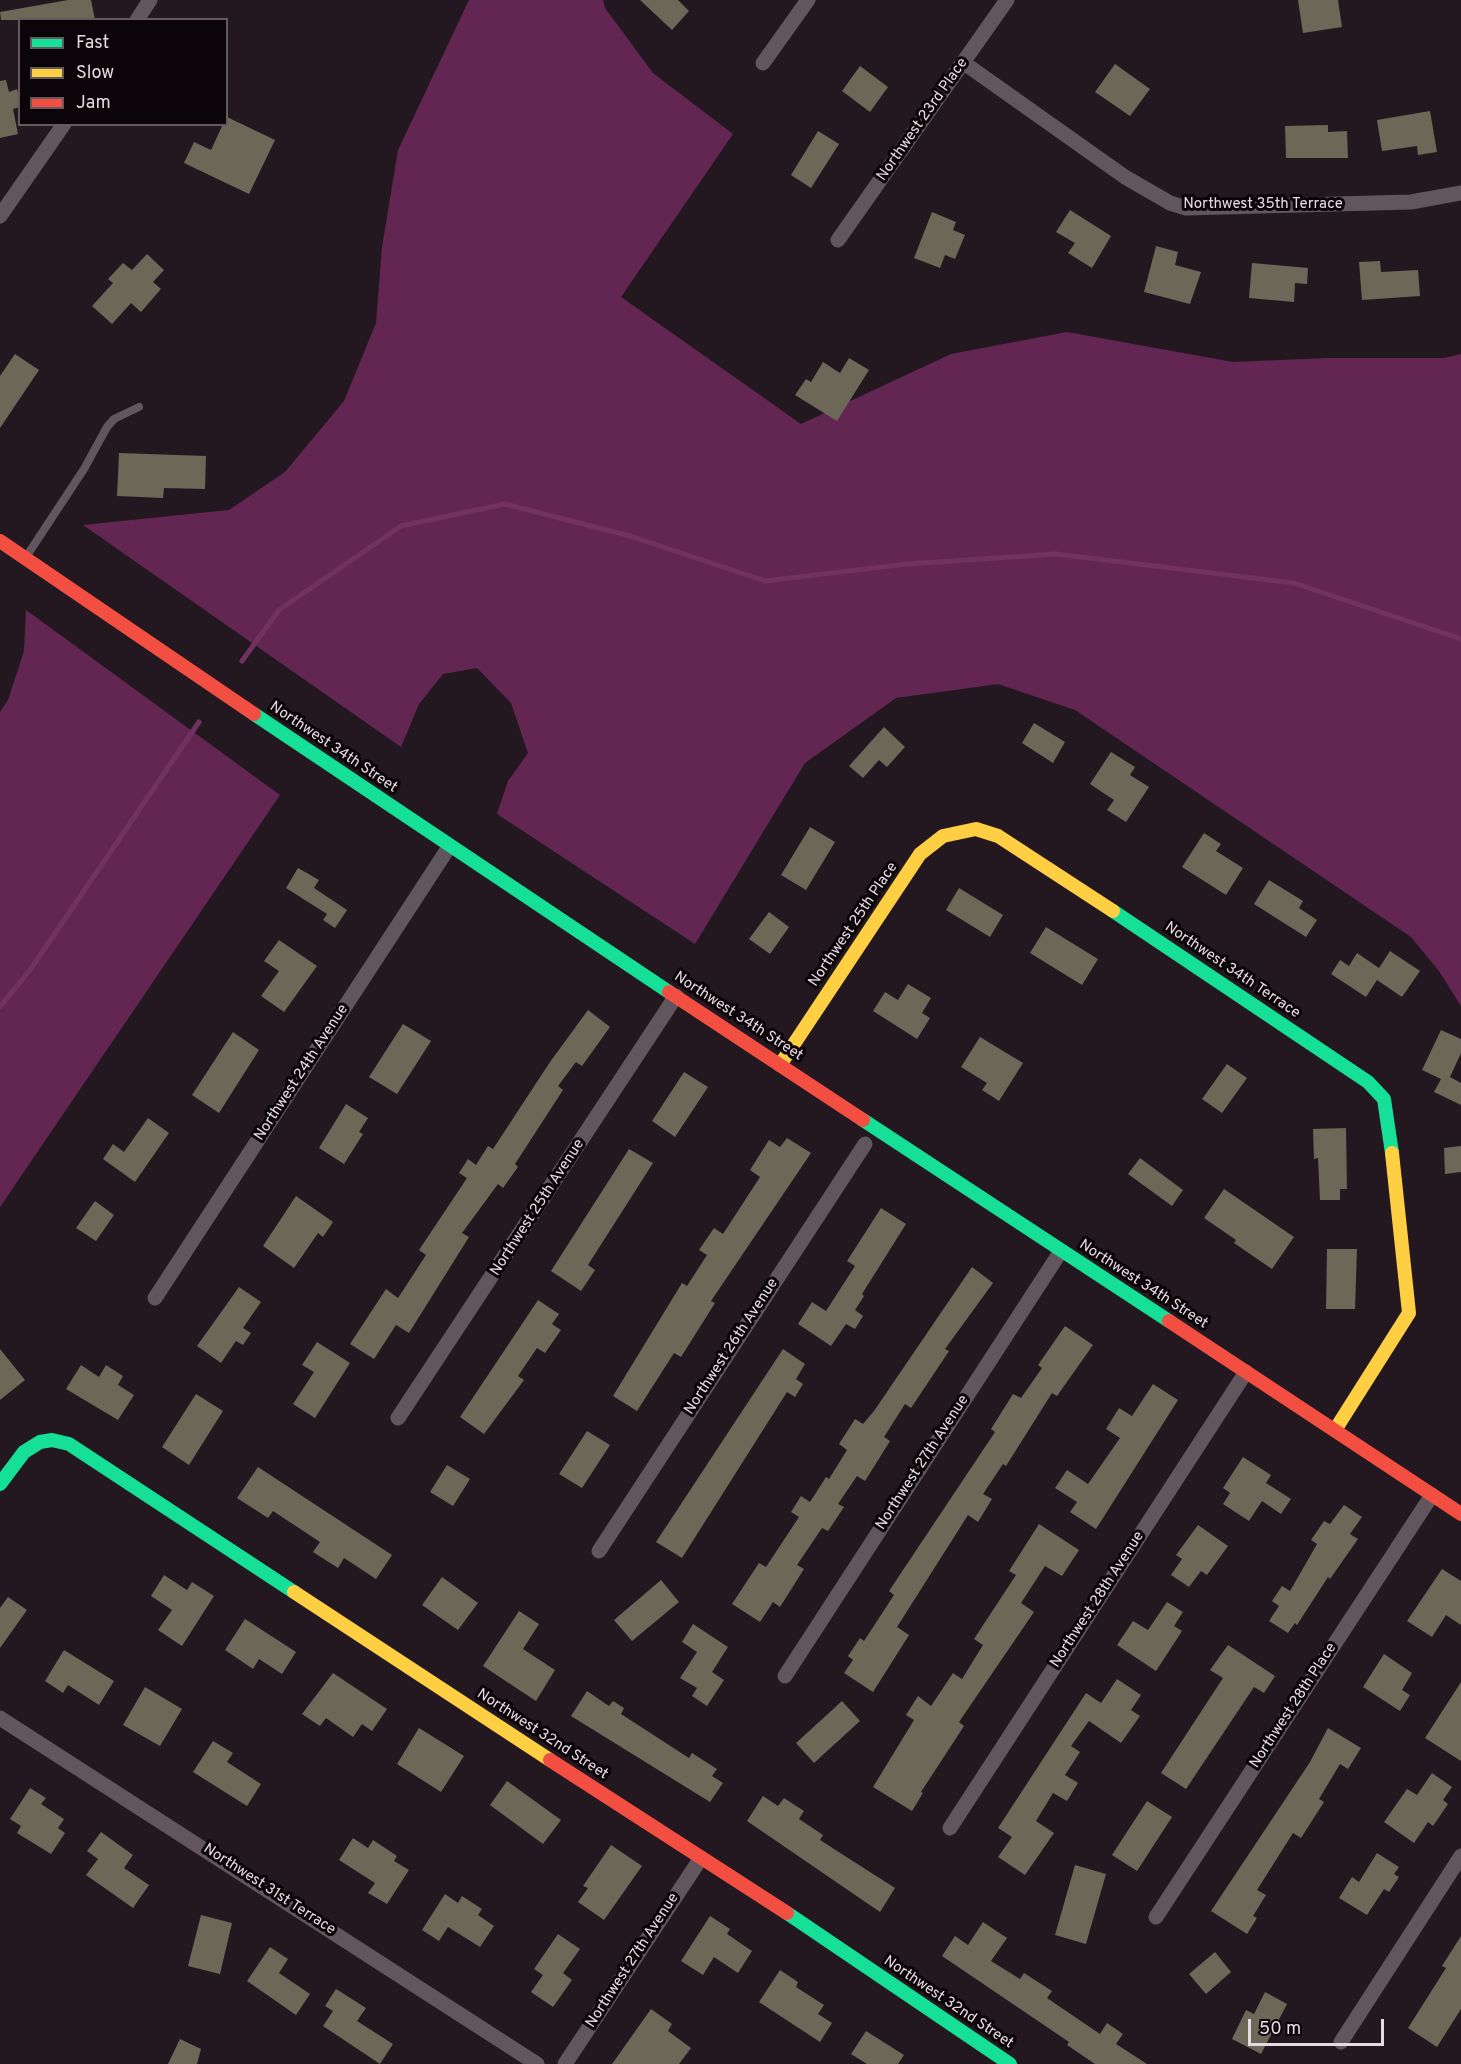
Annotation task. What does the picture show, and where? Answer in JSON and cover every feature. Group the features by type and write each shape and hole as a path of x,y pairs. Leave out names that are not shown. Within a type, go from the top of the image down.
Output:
{"street":[{"path":"138,18 150,0"},
{"path":"763,63 808,0"},
{"name":"Northwest 23rd Place","path":"838,240 1007,0"},
{"name":"Northwest 35th Terrace","path":"964,63 1125,177 1170,203 1186,208 1411,202 1461,193"},
{"path":"0,216 63,126"},
{"name":"Northwest 34th Street","path":"0,541 449,847 1461,1514"},
{"name":"Northwest 25th Place","path":"780,1065 920,854 943,836 976,829"},
{"name":"Northwest 34th Terrace","path":"976,829 998,836 1368,1082 1384,1099 1398,1192 1409,1313 1335,1430"},
{"name":"Northwest 24th Avenue","path":"155,1298 449,847"},
{"name":"Northwest 25th Avenue","path":"398,1418 676,996"},
{"name":"Northwest 26th Avenue","path":"598,1551 865,1144"},
{"name":"Northwest 27th Avenue","path":"785,1676 1061,1251"},
{"name":"Northwest 28th Avenue","path":"950,1828 1246,1372"},
{"name":"Northwest 32nd Street","path":"0,1484 24,1452 40,1442 52,1440 69,1444 701,1858 772,1902 895,1988 1010,2064"},
{"name":"Northwest 28th Place","path":"1156,1917 1432,1495"},
{"name":"Northwest 31st Terrace","path":"0,1718 537,2064"},
{"path":"1341,2042 1461,1856"},
{"name":"Northwest 27th Avenue","path":"566,2064 701,1858"}],"lane":[{"path":"25,559 84,469 107,427 114,419 139,407"}],"shaded area":[{"path":"469,0 603,0 605,8 653,73 733,134 621,297 801,424 951,354 1067,332 1233,362 1328,358 1444,358 1461,354 1461,1006 1439,971 1411,937 1075,710 998,684 896,698 805,763 695,944 497,814 508,781 528,753 511,703 477,668 443,674 419,704 401,747 83,525 229,510 285,472 344,401 376,323 382,247 398,150"},
{"path":"26,610 280,795 0,1207 0,712 8,700 24,651"}],"building":[{"path":"68,0 91,0 95,18 1,20 0,12"},
{"path":"640,0 678,0 689,11 672,30"},
{"path":"1298,0 1338,0 1342,27 1303,33"},
{"path":"1115,64 1150,89 1130,116 1095,92"},
{"path":"860,66 888,87 870,112 842,91"},
{"path":"6,80 9,92 17,89 18,108 13,109 18,134 0,138 0,81"},
{"path":"1430,111 1437,152 1418,155 1417,146 1382,151 1377,120"},
{"path":"228,117 275,140 249,194 184,163 194,142 211,150 222,126 228,126"},
{"path":"1328,125 1328,132 1347,131 1348,158 1286,158 1285,126"},
{"path":"818,131 839,144 811,188 791,175"},
{"path":"1070,210 1111,236 1092,268 1068,253 1075,243 1056,232"},
{"path":"932,212 956,222 953,230 965,235 955,259 945,255 940,268 914,258"},
{"path":"1156,246 1178,252 1175,265 1201,272 1190,304 1144,292"},
{"path":"147,254 164,270 153,282 161,289 141,312 131,303 112,324 92,306 113,283 108,279 123,263 132,270"},
{"path":"1380,261 1381,272 1418,270 1420,296 1362,300 1359,262"},
{"path":"1252,263 1308,268 1307,284 1295,283 1294,302 1249,298"},
{"path":"15,354 39,370 0,428 0,376"},
{"path":"849,358 869,370 837,421 795,395 806,379 811,382 823,362 840,373"},
{"path":"119,453 206,456 205,489 164,488 163,498 117,496"},
{"path":"1034,723 1065,742 1053,763 1022,743"},
{"path":"884,727 905,747 887,767 879,760 863,778 849,766"},
{"path":"1111,752 1135,767 1130,775 1149,787 1126,822 1107,810 1114,800 1090,784"},
{"path":"810,827 835,842 806,890 781,875"},
{"path":"1204,833 1221,844 1216,851 1243,868 1226,895 1182,867"},
{"path":"298,868 319,880 314,888 347,910 335,928 323,920 327,914 286,888"},
{"path":"1269,880 1303,901 1299,908 1317,920 1306,937 1254,904"},
{"path":"959,888 1003,915 990,937 946,910"},
{"path":"769,912 789,927 770,954 749,939"},
{"path":"1046,927 1098,959 1082,985 1030,953"},
{"path":"279,940 317,966 284,1012 261,996 279,971 264,961"},
{"path":"1390,951 1420,971 1402,997 1377,980 1366,997 1331,974 1340,960 1349,966 1357,953 1379,968"},
{"path":"908,984 931,998 922,1013 930,1018 917,1039 873,1011 885,992 898,1000"},
{"path":"588,1010 610,1027 582,1066 576,1062 558,1086 563,1090 515,1164 518,1167 503,1188 498,1184 462,1233 469,1237 409,1333 396,1325 374,1359 350,1344 386,1289 398,1298 426,1255 419,1250 467,1178 459,1173 468,1159 476,1165 488,1146 493,1149 550,1062"},
{"path":"403,1024 431,1041 397,1094 369,1077"},
{"path":"1441,1030 1461,1039 1461,1053 1450,1077 1461,1083 1461,1105 1434,1092 1441,1079 1422,1070"},
{"path":"233,1032 259,1050 219,1113 192,1095"},
{"path":"980,1037 1023,1063 999,1101 982,1090 987,1083 961,1067"},
{"path":"1227,1064 1247,1078 1222,1113 1202,1099"},
{"path":"684,1072 708,1087 675,1137 652,1121"},
{"path":"346,1104 368,1118 359,1132 363,1134 344,1164 319,1148"},
{"path":"148,1118 169,1133 135,1182 103,1159 113,1144 124,1152"},
{"path":"1346,1128 1347,1189 1340,1189 1340,1200 1320,1200 1318,1158 1314,1159 1313,1129"},
{"path":"787,1138 811,1153 711,1301 715,1303 681,1357 674,1353 637,1411 613,1396 682,1283 687,1286 707,1255 699,1250 714,1228 723,1234 760,1177 750,1170 769,1140 780,1147"},
{"path":"1461,1146 1461,1172 1445,1174 1444,1148"},
{"path":"629,1149 653,1163 588,1265 595,1270 581,1291 551,1271"},
{"path":"1140,1158 1183,1190 1172,1206 1128,1174"},
{"path":"1224,1189 1294,1237 1272,1269 1234,1243 1236,1240 1204,1218"},
{"path":"296,1196 333,1222 323,1237 318,1233 294,1268 263,1246"},
{"path":"95,1201 114,1215 96,1241 76,1228"},
{"path":"881,1208 906,1224 862,1294 864,1296 855,1310 863,1316 855,1329 846,1324 831,1346 798,1324 812,1302 826,1311 855,1266 847,1261"},
{"path":"1327,1249 1357,1249 1355,1309 1326,1309"},
{"path":"972,1267 993,1283 945,1349 949,1351 911,1408 905,1404 884,1437 890,1441 865,1481 857,1476 838,1504 844,1507 828,1531 822,1528 797,1565 804,1569 780,1607 773,1602 760,1622 732,1604 759,1563 766,1567 799,1517 791,1512 801,1496 810,1502 826,1477 829,1479 847,1450 839,1444 855,1419 863,1424 874,1411"},
{"path":"239,1287 261,1302 243,1328 251,1333 243,1345 236,1341 221,1363 197,1346"},
{"path":"538,1300 559,1314 552,1324 561,1330 545,1353 537,1348 518,1376 524,1380 484,1434 460,1417"},
{"path":"1065,1326 1093,1345 1057,1396 1052,1393 1006,1466 1003,1464 983,1494 992,1499 978,1522 968,1515 897,1627 909,1635 873,1692 844,1673 853,1660 848,1656 860,1638 864,1641 894,1595 889,1591 995,1432 991,1429 1013,1394 1021,1398 1042,1368 1038,1365"},
{"path":"317,1342 350,1363 315,1418 293,1404 314,1372 302,1365"},
{"path":"0,1349 25,1380 0,1400"},
{"path":"783,1349 805,1364 796,1379 803,1384 795,1397 787,1392 682,1558 656,1542"},
{"path":"81,1365 99,1377 106,1365 123,1376 118,1385 134,1395 118,1420 66,1389"},
{"path":"1153,1384 1178,1400 1096,1529 1070,1512 1077,1502 1055,1488 1067,1470 1088,1484 1120,1438 1106,1429 1119,1408 1132,1416"},
{"path":"196,1394 223,1411 189,1465 162,1447"},
{"path":"587,1431 610,1445 582,1488 559,1474"},
{"path":"1243,1457 1271,1475 1266,1483 1291,1499 1281,1514 1262,1501 1249,1521 1223,1504 1230,1493 1223,1488"},
{"path":"447,1465 470,1479 453,1506 430,1492"},
{"path":"258,1467 392,1555 376,1579 344,1558 338,1568 313,1552 320,1542 273,1511 268,1518 237,1498"},
{"path":"1344,1505 1362,1517 1350,1534 1358,1539 1330,1579 1328,1577 1297,1625 1295,1623 1288,1633 1269,1621 1279,1606 1272,1601 1282,1586 1290,1591 1317,1544 1311,1540 1324,1521 1330,1524"},
{"path":"1039,1524 1079,1550 1062,1576 1045,1566 1021,1603 1034,1612 959,1722 964,1726 921,1792 923,1793 912,1811 873,1787 914,1720 906,1715 918,1696 931,1706 953,1673 962,1679 983,1645 974,1639 1016,1575 1009,1571"},
{"path":"1198,1525 1228,1546 1207,1575 1201,1571 1189,1587 1171,1575 1182,1559 1176,1555"},
{"path":"1442,1569 1461,1581 1461,1625 1446,1615 1432,1637 1407,1621"},
{"path":"164,1575 187,1590 192,1582 214,1596 182,1646 158,1630 172,1610 151,1596"},
{"path":"442,1577 478,1603 458,1630 422,1605"},
{"path":"661,1580 679,1602 632,1641 614,1620"},
{"path":"8,1597 27,1610 0,1648 0,1608"},
{"path":"1167,1602 1183,1612 1174,1626 1182,1631 1156,1671 1117,1645 1133,1621 1148,1630"},
{"path":"519,1611 539,1624 523,1649 555,1670 536,1701 483,1666"},
{"path":"245,1619 296,1652 282,1674 259,1659 253,1669 225,1650"},
{"path":"693,1624 728,1647 712,1672 724,1680 707,1706 692,1696 697,1688 680,1678 697,1652 682,1642"},
{"path":"1228,1645 1275,1676 1264,1693 1254,1687 1186,1789 1161,1773 1223,1678 1210,1670"},
{"path":"64,1650 114,1681 99,1705 68,1685 63,1693 45,1681"},
{"path":"1384,1654 1412,1673 1402,1690 1410,1695 1400,1711 1363,1687"},
{"path":"333,1673 387,1709 372,1731 362,1724 353,1737 326,1718 320,1726 302,1714"},
{"path":"1117,1679 1141,1695 1131,1710 1140,1716 1121,1743 1089,1721 1071,1746 1080,1752 1065,1775 1078,1783 1067,1801 1053,1793 1036,1821 1054,1833 1025,1875 998,1857 1012,1837 998,1828 1086,1693 1101,1703"},
{"path":"1461,1682 1461,1761 1425,1738"},
{"path":"145,1687 182,1709 160,1746 123,1725"},
{"path":"587,1691 609,1706 613,1701 624,1708 621,1714 689,1758 692,1753 717,1769 712,1776 723,1783 710,1802 571,1716"},
{"path":"842,1701 860,1721 814,1763 796,1743"},
{"path":"419,1728 464,1756 441,1792 397,1764"},
{"path":"1328,1728 1361,1748 1348,1769 1340,1764 1319,1799 1324,1802 1301,1838 1293,1833 1257,1890 1266,1895 1253,1916 1257,1918 1247,1934 1211,1911 1310,1762"},
{"path":"213,1741 233,1753 227,1762 261,1784 247,1806 193,1772"},
{"path":"1432,1773 1452,1787 1443,1800 1448,1804 1433,1826 1428,1822 1414,1843 1384,1822 1407,1789 1417,1795"},
{"path":"507,1781 561,1820 543,1844 490,1805"},
{"path":"30,1788 46,1798 41,1804 64,1819 58,1828 65,1833 51,1854 17,1833 21,1826 10,1819"},
{"path":"763,1796 778,1806 784,1798 804,1811 799,1819 823,1835 820,1840 895,1888 880,1912 747,1821"},
{"path":"1147,1801 1172,1817 1137,1871 1112,1855"},
{"path":"101,1832 133,1855 124,1868 149,1885 133,1908 86,1875 98,1859 87,1851"},
{"path":"353,1838 368,1848 373,1840 397,1856 394,1861 409,1870 387,1904 368,1893 375,1883 339,1860"},
{"path":"611,1845 642,1866 604,1920 578,1902 588,1888 583,1886"},
{"path":"1377,1853 1399,1867 1394,1874 1399,1877 1389,1892 1384,1889 1367,1915 1339,1898 1352,1877 1359,1882"},
{"path":"1075,1865 1106,1874 1086,1944 1055,1935"},
{"path":"445,1894 458,1903 462,1896 482,1909 478,1915 494,1926 480,1947 448,1927 439,1941 422,1930"},
{"path":"201,1915 232,1923 220,1974 188,1966"},
{"path":"710,1916 730,1929 727,1934 752,1951 738,1973 714,1957 703,1975 681,1961"},
{"path":"983,1922 1007,1938 991,1961 1020,1979 1024,1973 1052,1991 1047,1998 1100,2034 1107,2023 1123,2034 1116,2044 1147,2064 1095,2064 1067,2045 1069,2042 942,1956 955,1936 968,1945"},
{"path":"558,1934 580,1949 563,1973 572,1980 553,2007 531,1992 543,1975 534,1969"},
{"path":"1461,1936 1461,2009 1437,2047 1408,2028 1446,1968 1442,1966"},
{"path":"270,1947 288,1959 279,1973 310,1994 296,2015 247,1981"},
{"path":"1215,1952 1231,1972 1206,1994 1189,1974"},
{"path":"780,1970 798,1982 796,1987 824,2005 818,2014 832,2023 820,2042 759,2002"},
{"path":"336,1989 366,2008 357,2021 393,2044 380,2064 323,2026 333,2011 325,2006"},
{"path":"1265,1992 1287,2004 1261,2054 1232,2039 1246,2010 1254,2014"},
{"path":"651,2009 672,2024 668,2031 691,2048 679,2064 612,2064"},
{"path":"866,2031 904,2055 898,2064 867,2064 851,2054"},
{"path":"180,2039 201,2049 197,2064 168,2064"}],"waterway":[{"path":"242,661 279,610 401,526 505,504 630,536 765,581 907,564 1056,554 1294,583 1461,639"},
{"path":"0,1007 30,970 199,722"}],"traffic: fast":[{"path":"254,714 669,992"},
{"path":"1113,911 1368,1082 1384,1099 1392,1153"},
{"path":"863,1120 1169,1321"},
{"path":"0,1484 24,1452 40,1442 52,1440 69,1444 294,1592"},
{"path":"787,1913 1010,2064"}],"traffic: slow":[{"path":"780,1065 920,854 943,836 976,829 998,836 1113,911"},
{"path":"1335,1430 1409,1313 1392,1153"},
{"path":"294,1592 550,1760"}],"traffic: jam":[{"path":"0,541 254,714"},
{"path":"669,992 863,1120"},
{"path":"1169,1321 1461,1514"},
{"path":"550,1760 787,1913"}]}
